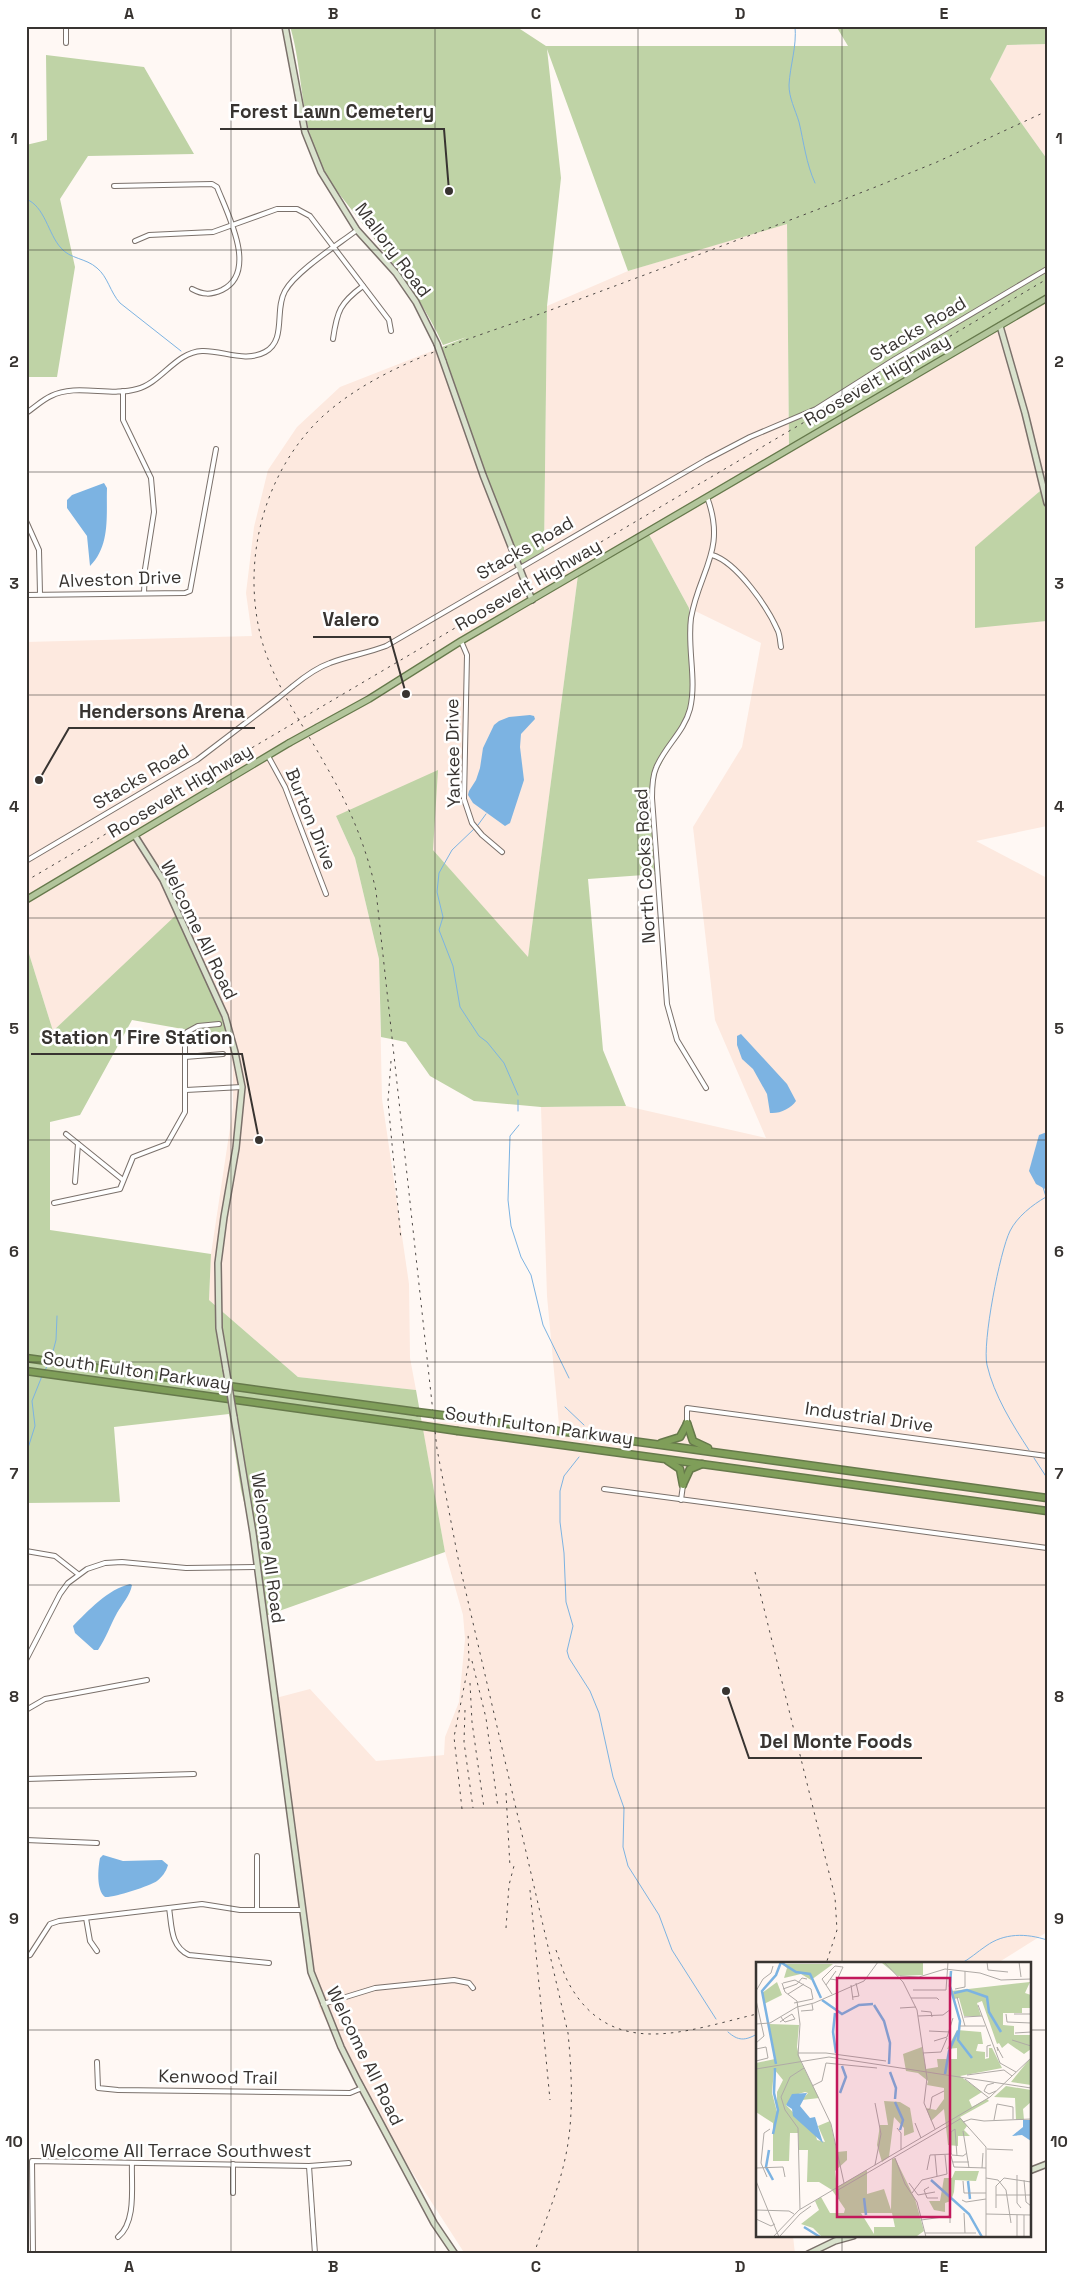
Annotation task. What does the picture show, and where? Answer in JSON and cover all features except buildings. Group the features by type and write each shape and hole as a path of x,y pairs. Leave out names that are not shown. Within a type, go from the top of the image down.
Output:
{"highway":[{"name":"South Fulton Parkway","path":"26,1358 1047,1498"},
{"name":"South Fulton Parkway","path":"26,1371 1047,1511"},
{"path":"648,1443 676,1439 684,1433 687,1422"},
{"path":"687,1422 690,1436 696,1444 728,1454"},
{"path":"664,1458 679,1467 683,1485"},
{"path":"683,1485 690,1469 705,1464"}],"main road":[{"name":"Roosevelt Highway","path":"26,900 289,743 368,700 461,641 1047,298"}],"street":[{"path":"66,26 66,43"},
{"name":"Mallory Road","path":"285,26 302,118 310,148 321,172 357,230 396,273 416,302 437,344 482,475 532,600"},
{"path":"114,186 212,184 217,187 232,225 240,260 235,278 226,288 214,293 201,294 192,289"},
{"path":"135,241 150,234 213,232 276,208 297,209 310,216 335,248 389,320 391,331"},
{"path":"26,414 51,395 67,391 123,391 138,389 184,357 201,351 254,357 272,348 277,339 281,298 286,288 357,230"},
{"name":"Stacks Road","path":"26,861 197,760 308,674 329,663 368,653 386,646 706,460 750,437 816,409 852,385 1047,269"},
{"path":"333,338 338,310 348,298 363,286"},
{"path":"1000,326 1025,413 1047,503"},
{"path":"123,391 123,420 151,478 154,512 145,569 144,593"},
{"name":"Alveston Drive","path":"26,595 185,593 192,588 216,449"},
{"name":"North Cooks Road","path":"706,1088 677,1040 667,1004 652,792 656,768 682,729 690,709 692,689 689,653 691,619 712,555 715,524 708,498"},
{"path":"26,521 39,550 40,594"},
{"path":"712,555 722,559 754,592 779,633 781,647"},
{"name":"Yankee Drive","path":"461,641 466,648 467,655 464,799 472,823 482,835 502,852"},
{"name":"Burton Drive","path":"268,756 285,787 326,894"},
{"name":"Welcome All Road","path":"135,836 163,880 222,1007 232,1037 242,1087 240,1119 218,1263 220,1328 253,1533 311,1972 322,2004 341,2047 434,2222 455,2254"},
{"path":"54,1203 120,1189 133,1157 167,1144 185,1112 187,1032 198,1026 219,1024"},
{"path":"185,1057 223,1054"},
{"path":"186,1090 242,1087"},
{"path":"66,1134 123,1180"},
{"path":"74,1182 78,1144"},
{"name":"Industrial Drive","path":"687,1422 687,1408 1047,1456"},
{"path":"681,1500 683,1485"},
{"path":"604,1489 1047,1548"},
{"path":"26,1551 56,1556 78,1574"},
{"path":"26,1660 60,1594 78,1574 98,1564 111,1562 186,1568 256,1567"},
{"path":"26,1702 27,1709 45,1699 146,1680"},
{"path":"26,1779 194,1774"},
{"path":"26,1840 96,1843"},
{"path":"257,1856 257,1910"},
{"path":"26,1956 30,1956 50,1924 59,1921 202,1904 240,1910 302,1910"},
{"path":"169,1908 174,1942 180,1951 188,1955 269,1963"},
{"path":"86,1918 90,1941 97,1951"},
{"path":"322,2004 378,1987 454,1980 469,1983 473,1988"},
{"name":"Kenwood Trail","path":"97,2062 98,2088 108,2089 350,2093 362,2088"},
{"name":"Welcome All Terrace Southwest","path":"33,2254 32,2161 309,2166 349,2163"},
{"path":"118,2237 125,2229 130,2212 132,2163"},
{"path":"233,2164 233,2193"},
{"path":"1030,2172 1047,2164"},
{"path":"309,2166 315,2254"},
{"path":"808,2254 835,2241 846,2238"}],"shaded area":[{"path":"1047,44 1047,159 990,79 1007,45"},
{"path":"787,223 789,447 1000,330 1047,301 1047,485 975,548 975,627 1047,621 1047,826 976,841 1047,878 1047,1932 999,1962 756,1962 756,2238 793,2238 795,2254 465,2254 385,2130 319,2007 302,1913 272,1699 310,1689 376,1761 444,1755 445,1737 459,1702 465,1639 463,1615 445,1552 421,1420 560,1436 547,1296 541,1107 626,1106 766,1138 715,1020 693,827 742,747 761,643 689,608 646,529 578,575 528,958 433,850 336,816 355,858 379,959 382,1099 409,1284 410,1358 416,1390 298,1377 209,1300 211,1254 233,1108 233,1068 227,1034 207,976 176,917 53,1031 26,944 26,642 252,636 246,593 254,527 268,470 297,427 340,387 437,349 544,553 547,306 628,271"}],"green space":[{"path":"290,26 520,26 520,29 546,46 848,46 836,26 1047,26 1047,44 1007,45 990,79 1047,159 1047,301 1000,330 789,448 787,224 628,271 547,49 561,178 547,306 544,553 517,568 437,349 467,337 443,345 435,328 405,280 339,194 322,167 305,114 298,62"},
{"path":"46,55 144,67 194,154 88,156 60,199 75,267 57,377 26,377 26,145 47,140"},
{"path":"1047,485 1047,621 975,628 975,547"},
{"path":"646,529 689,608 689,644 693,691 687,714 652,782 658,874 588,879 603,1050 626,1106 541,1107 474,1101 430,1076 406,1042 381,1037 379,959 355,858 336,816 438,770 433,850 528,957 578,575"},
{"path":"175,916 207,976 228,1037 132,1020 80,1115 50,1122 50,1230 211,1254 209,1300 298,1377 416,1390 445,1552 265,1616 249,1522 241,1490 229,1414 114,1427 120,1502 26,1503 26,944 53,1031"}],"water":[{"path":"104,483 107,488 106,529 101,549 97,558 90,566 87,536 67,508 67,500 72,495"},
{"path":"534,716 535,719 521,734 520,747 524,780 510,823 505,826 473,803 468,795 480,768 483,748 494,725 509,717"},
{"path":"741,1034 787,1084 796,1101 794,1104 778,1113 770,1113 767,1094 753,1069 742,1059 737,1045 737,1036"},
{"path":"1047,1132 1047,1190 1036,1184 1029,1171 1039,1135"},
{"path":"130,1584 132,1585 130,1593 117,1613 98,1650 94,1650 75,1633 73,1626 106,1596"},
{"path":"103,1855 123,1861 162,1860 168,1865 157,1881 140,1889 105,1897 100,1889 98,1879 100,1858"}],"waterway":[{"path":"795,26 789,90 799,122 807,160 815,183"},
{"path":"26,199 38,208 57,242 65,252 97,268 120,303 181,351"},
{"path":"478,825 486,814"},
{"path":"474,829 452,850 439,873 437,892 443,917 439,930 453,966 460,1007 479,1036 487,1042 504,1063 518,1095"},
{"path":"518,1100 518,1111"},
{"path":"519,1125 510,1136 508,1200 511,1226 521,1257 531,1275 543,1325 569,1378"},
{"path":"1029,1450 999,1398 990,1376 986,1354 989,1318 1001,1257 1006,1242 1010,1231 1021,1216 1046,1197 1043,1187"},
{"path":"51,1359 56,1340 57,1316"},
{"path":"45,1370 49,1363"},
{"path":"26,1470 28,1448 35,1426 32,1401 42,1376"},
{"path":"565,1407 584,1425"},
{"path":"579,1457 564,1476 560,1491 560,1522 564,1553 566,1602 573,1626 567,1651 569,1658 590,1691 599,1713 613,1777 624,1808 623,1847 628,1866 659,1915 672,1950 716,2019"},
{"path":"1034,1458 1047,1478"},
{"path":"963,1962 986,1946 1000,1939 1023,1935 1047,1940"},
{"path":"728,2032 742,2039 756,2034"}],"railway":[{"path":"534,2254 559,2183 568,2144 571,2097 568,2033 458,1558 437,1449 376,891 362,842 349,811 286,697 262,643 254,596 254,568 264,512 274,486 287,461 303,438 322,417 346,397 373,380 464,340 556,308 878,186 937,162 1047,111"},
{"path":"26,881 1047,279"},
{"path":"391,1061 388,1101 401,1240"},
{"path":"755,1572 835,1897 837,1930 827,1962"},
{"path":"462,1809 454,1737 469,1662 468,1631"},
{"path":"472,1661 486,1718 498,1808"},
{"path":"470,1683 472,1722 484,1808"},
{"path":"465,1710 464,1742 473,1808"},
{"path":"506,1793 510,1867"},
{"path":"506,1928 509,1885 515,1862"},
{"path":"530,1890 550,2100"},
{"path":"556,1950 568,1982 586,2007 606,2023 629,2032 653,2034 678,2032 756,2014"}],"place":[{"name":"Forest Lawn Cemetery","path":"449,191"},
{"name":"Valero","path":"406,694"},
{"name":"Hendersons Arena","path":"39,780"},
{"name":"Station 1 Fire Station","path":"259,1140"},
{"name":"Del Monte Foods","path":"726,1691"}]}
